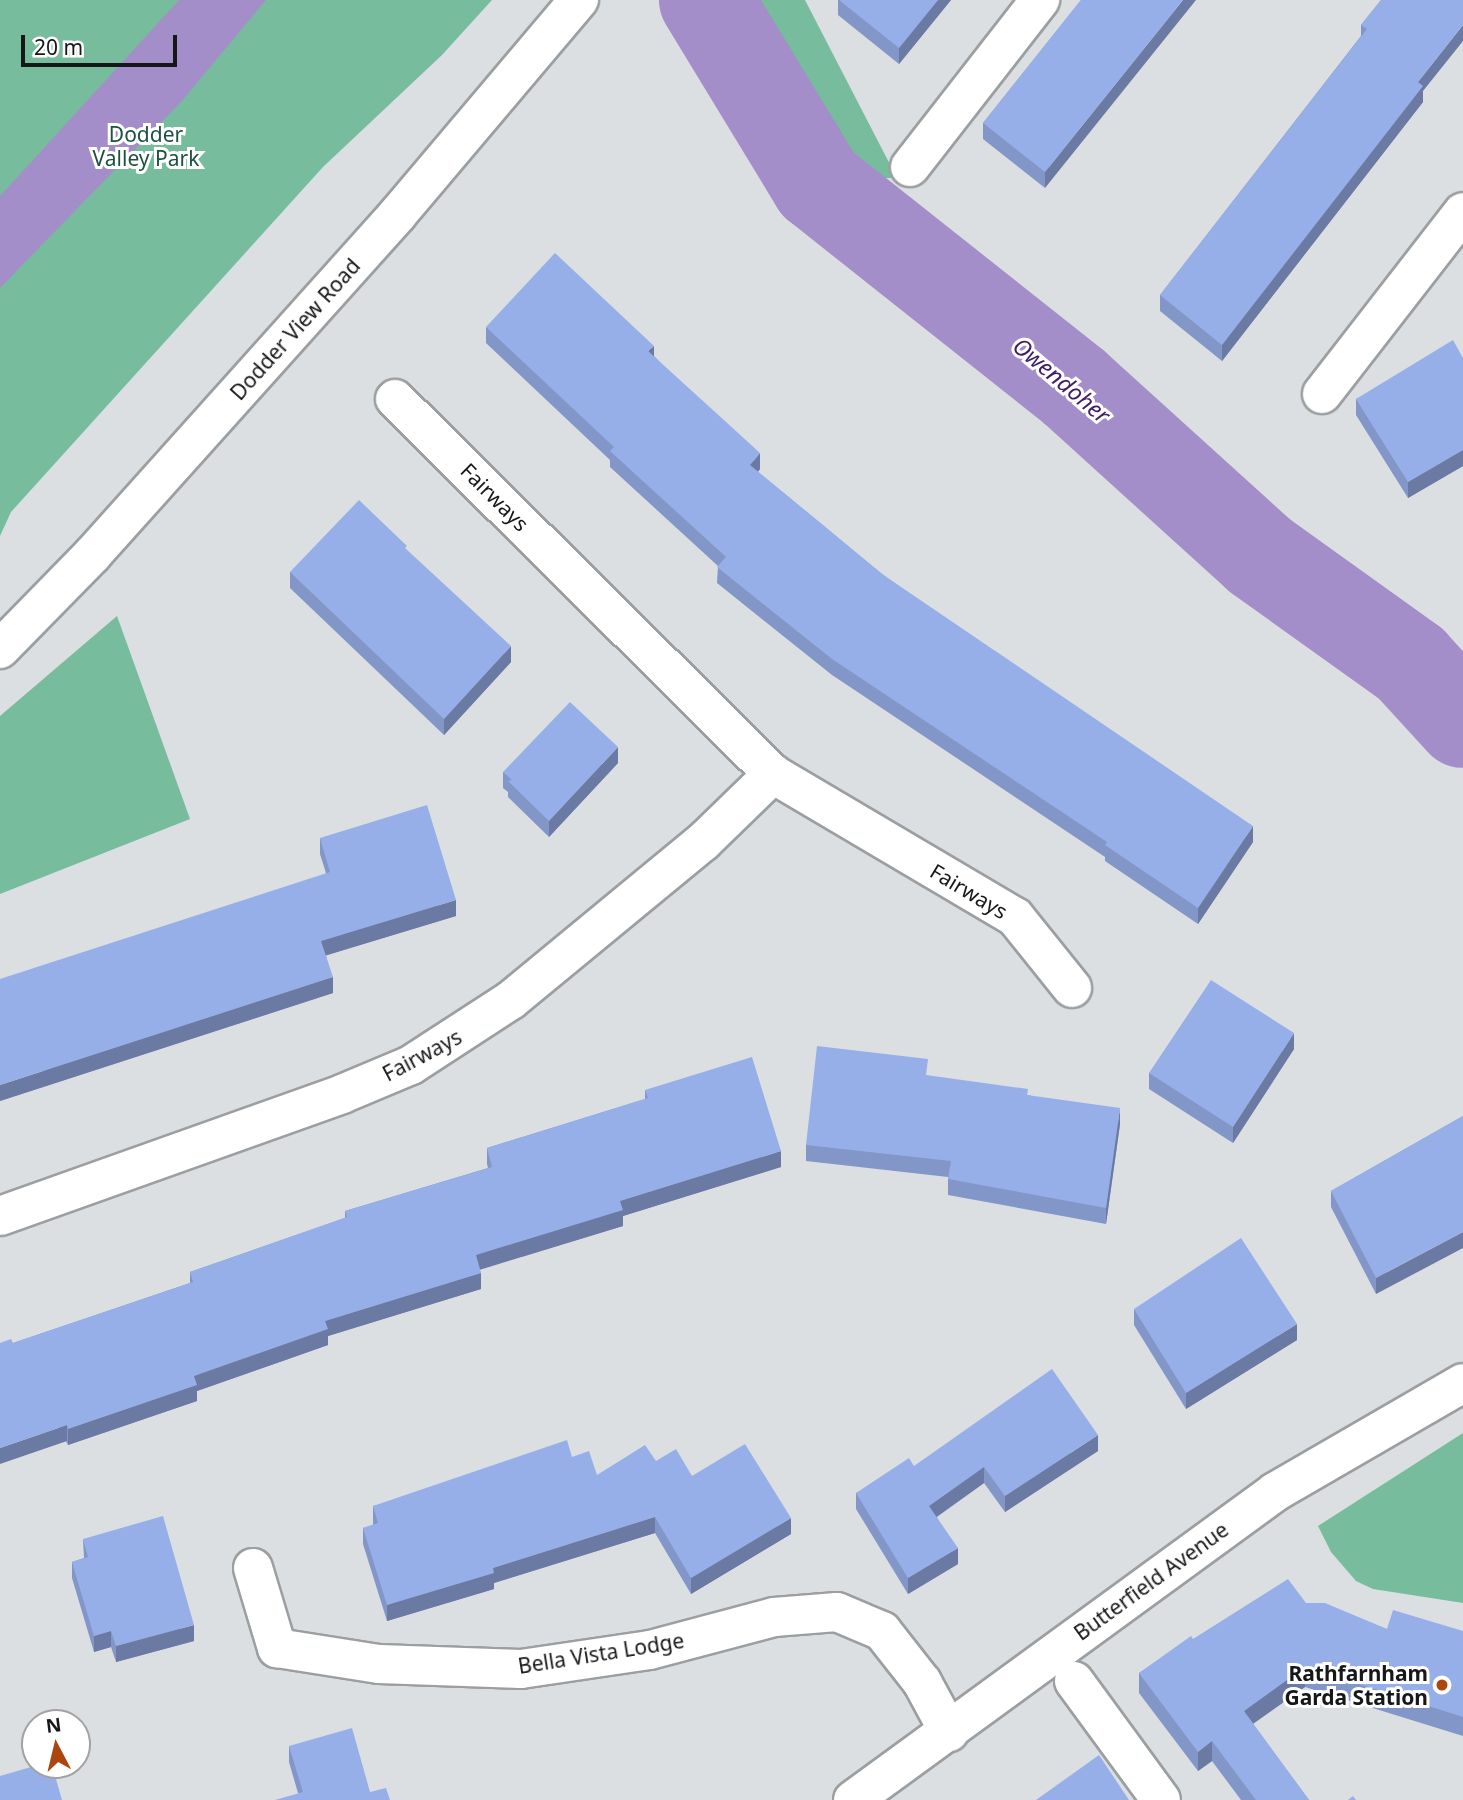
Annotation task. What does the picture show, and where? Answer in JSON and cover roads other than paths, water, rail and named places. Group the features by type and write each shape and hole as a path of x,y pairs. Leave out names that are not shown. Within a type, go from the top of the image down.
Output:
{"street":[{"name":"Dodder View Road","path":"0,649 92,555 397,215 579,0"},
{"path":"910,167 1040,0"},
{"path":"1322,394 1463,212"},
{"name":"Fairways","path":"395,398 774,774 1014,917 1072,988"},
{"name":"Fairways","path":"0,1216 342,1094 411,1065 511,1000 703,842 774,774"},
{"name":"Butterfield Avenue","path":"853,1800 1275,1492 1463,1383"},
{"name":"Bella Vista Lodge","path":"253,1568 277,1648 379,1664 521,1669 650,1650 774,1617 837,1612 882,1631 922,1682 949,1732"},
{"path":"1074,1681 1161,1800"}],"waterway":[{"name":"Owendoher","path":"706,0 818,184 1074,387 1259,555 1411,664 1463,721"}],"place":[{"name":"Rathfarnham Garda Station","path":"1442,1685"}],"park label":[{"name":"Dodder Valley Park","path":"146,146"}]}
